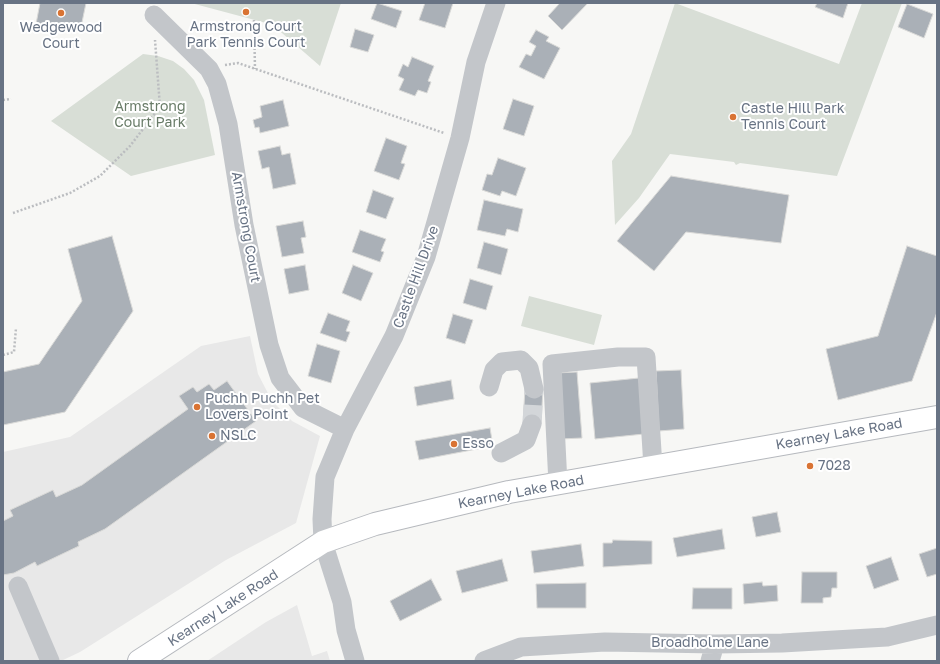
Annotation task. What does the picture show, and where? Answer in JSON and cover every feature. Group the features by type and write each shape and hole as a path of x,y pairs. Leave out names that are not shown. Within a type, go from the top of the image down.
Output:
{"main road":[{"name":"Kearney Lake Road","path":"139,661 323,542 375,524 509,492 937,417"}],"street":[{"name":"Castle Hill Drive","path":"323,542 322,519 324,477 345,429 394,336 426,257 460,138 476,62 496,3"},
{"name":"Armstrong Court","path":"154,15 209,69 217,84 228,124 245,232 268,345 280,378 303,408 345,429"},
{"path":"558,484 552,364 618,357 646,357 653,467"},
{"path":"489,387 494,370 502,362 521,360 529,368 534,389"},
{"path":"501,453 526,440 532,424"},
{"path":"323,542 342,602 346,630 355,661"},
{"path":"18,586 50,661"},
{"name":"Broadholme Lane","path":"484,661 520,648 605,642 712,652 887,637 937,625"}],"path":[{"path":"13,213 70,193 100,176 130,146 160,107 154,15"},
{"path":"254,20 255,69"},
{"path":"209,69 238,63 460,138"},
{"path":"3,100 11,99"},
{"path":"3,355 14,352 16,328"}],"shaded area":[{"path":"250,336 258,374 272,401 292,421 320,436 296,523 226,560 80,652 61,661 3,661 3,452 70,437 201,346"},
{"path":"297,605 312,656 327,651 330,661 207,661 266,622"}],"green space":[{"path":"191,3 341,3 320,66 267,20 266,23"},
{"path":"675,3 839,64 862,3 902,3 837,176 740,163 736,165 734,162 670,154 639,198 615,225 612,161 631,134"},
{"name":"Armstrong Court Park","path":"143,54 158,56 173,61 184,69 194,80 204,100 215,155 131,176 51,121"},
{"path":"529,296 602,315 594,345 521,326"}],"building":[{"name":"Wedgewood Court","path":"40,3 86,3 80,32 36,24"},
{"path":"377,3 402,11 396,28 371,19"},
{"path":"425,3 453,3 445,28 419,20"},
{"path":"560,3 588,3 562,30 548,16"},
{"path":"817,3 848,3 843,18 815,7"},
{"path":"907,4 933,14 924,38 898,27"},
{"path":"355,29 374,35 368,52 350,47"},
{"path":"536,30 549,37 546,41 560,48 544,79 519,67 526,54 531,56 536,46 529,42"},
{"path":"412,57 434,66 428,81 431,82 427,93 418,90 415,96 399,90 404,79 398,76 403,64 408,67"},
{"path":"513,99 534,106 524,136 503,129"},
{"path":"283,100 289,126 260,133 259,127 255,128 253,120 262,117 260,106"},
{"path":"386,138 407,146 401,163 405,164 399,180 374,171"},
{"path":"280,146 282,155 290,153 296,184 273,189 269,167 262,169 258,151"},
{"path":"498,158 526,168 516,196 502,191 500,196 482,190 487,174 492,175"},
{"path":"671,176 789,195 781,243 686,232 654,271 617,241"},
{"path":"373,190 394,198 386,219 366,212"},
{"path":"484,200 523,209 518,232 507,229 505,236 477,230"},
{"path":"303,221 306,237 301,238 304,253 282,257 276,226"},
{"path":"360,230 386,239 381,251 384,252 380,262 352,252"},
{"path":"112,236 133,311 65,412 3,425 3,372 39,364 82,301 68,249"},
{"path":"484,242 508,249 501,275 477,268"},
{"path":"907,246 937,256 937,312 912,381 838,400 826,349 878,336"},
{"path":"305,265 309,290 289,294 284,269"},
{"path":"353,265 373,273 361,301 342,293"},
{"path":"470,279 493,286 486,310 463,303"},
{"path":"328,313 350,321 346,331 350,332 346,342 320,333"},
{"path":"453,314 473,320 465,344 446,338"},
{"path":"317,344 340,351 331,383 308,376"},
{"path":"681,370 684,429 659,431 656,371"},
{"path":"577,372 582,438 560,439 556,373"},
{"path":"639,378 644,434 595,439 590,383"},
{"name":"Esso","path":"451,380 454,399 417,406 414,387"},
{"path":"227,381 256,421 105,529 78,542 79,546 37,566 35,562 14,573 3,575 3,521 13,516 10,510 53,490 56,497 82,485 188,409 179,396 193,387 197,392 209,384 214,390"},
{"path":"525,388 543,389 541,424 523,423"},
{"name":"Esso","path":"490,428 493,446 419,460 415,441"},
{"path":"777,512 781,532 756,537 752,517"},
{"path":"722,529 725,549 677,557 673,538"},
{"path":"613,540 652,541 652,564 603,567 603,543 612,543"},
{"path":"581,544 584,566 534,573 531,551"},
{"path":"937,548 937,574 927,577 919,554"},
{"path":"891,557 899,580 874,589 866,566"},
{"path":"502,559 508,581 462,593 456,571"},
{"path":"802,572 837,572 837,588 832,588 831,597 823,598 823,603 801,603"},
{"path":"431,579 442,600 400,621 390,601"},
{"path":"762,582 763,586 777,585 778,601 744,604 743,584"},
{"path":"586,583 586,608 537,608 536,584"},
{"path":"693,588 732,588 732,609 692,609"}],"tunnel":[{"path":"532,424 534,389"}],"place":[{"name":"Armstrong Court Park Tennis Court","path":"246,12"},
{"name":"Wedgewood Court","path":"61,13"},
{"name":"Castle Hill Park Tennis Court","path":"733,117"},
{"name":"Puchh Puchh Pet Lovers Point","path":"197,407"},
{"name":"NSLC","path":"212,436"},
{"name":"Esso","path":"454,444"},
{"name":"7028","path":"810,466"}]}
